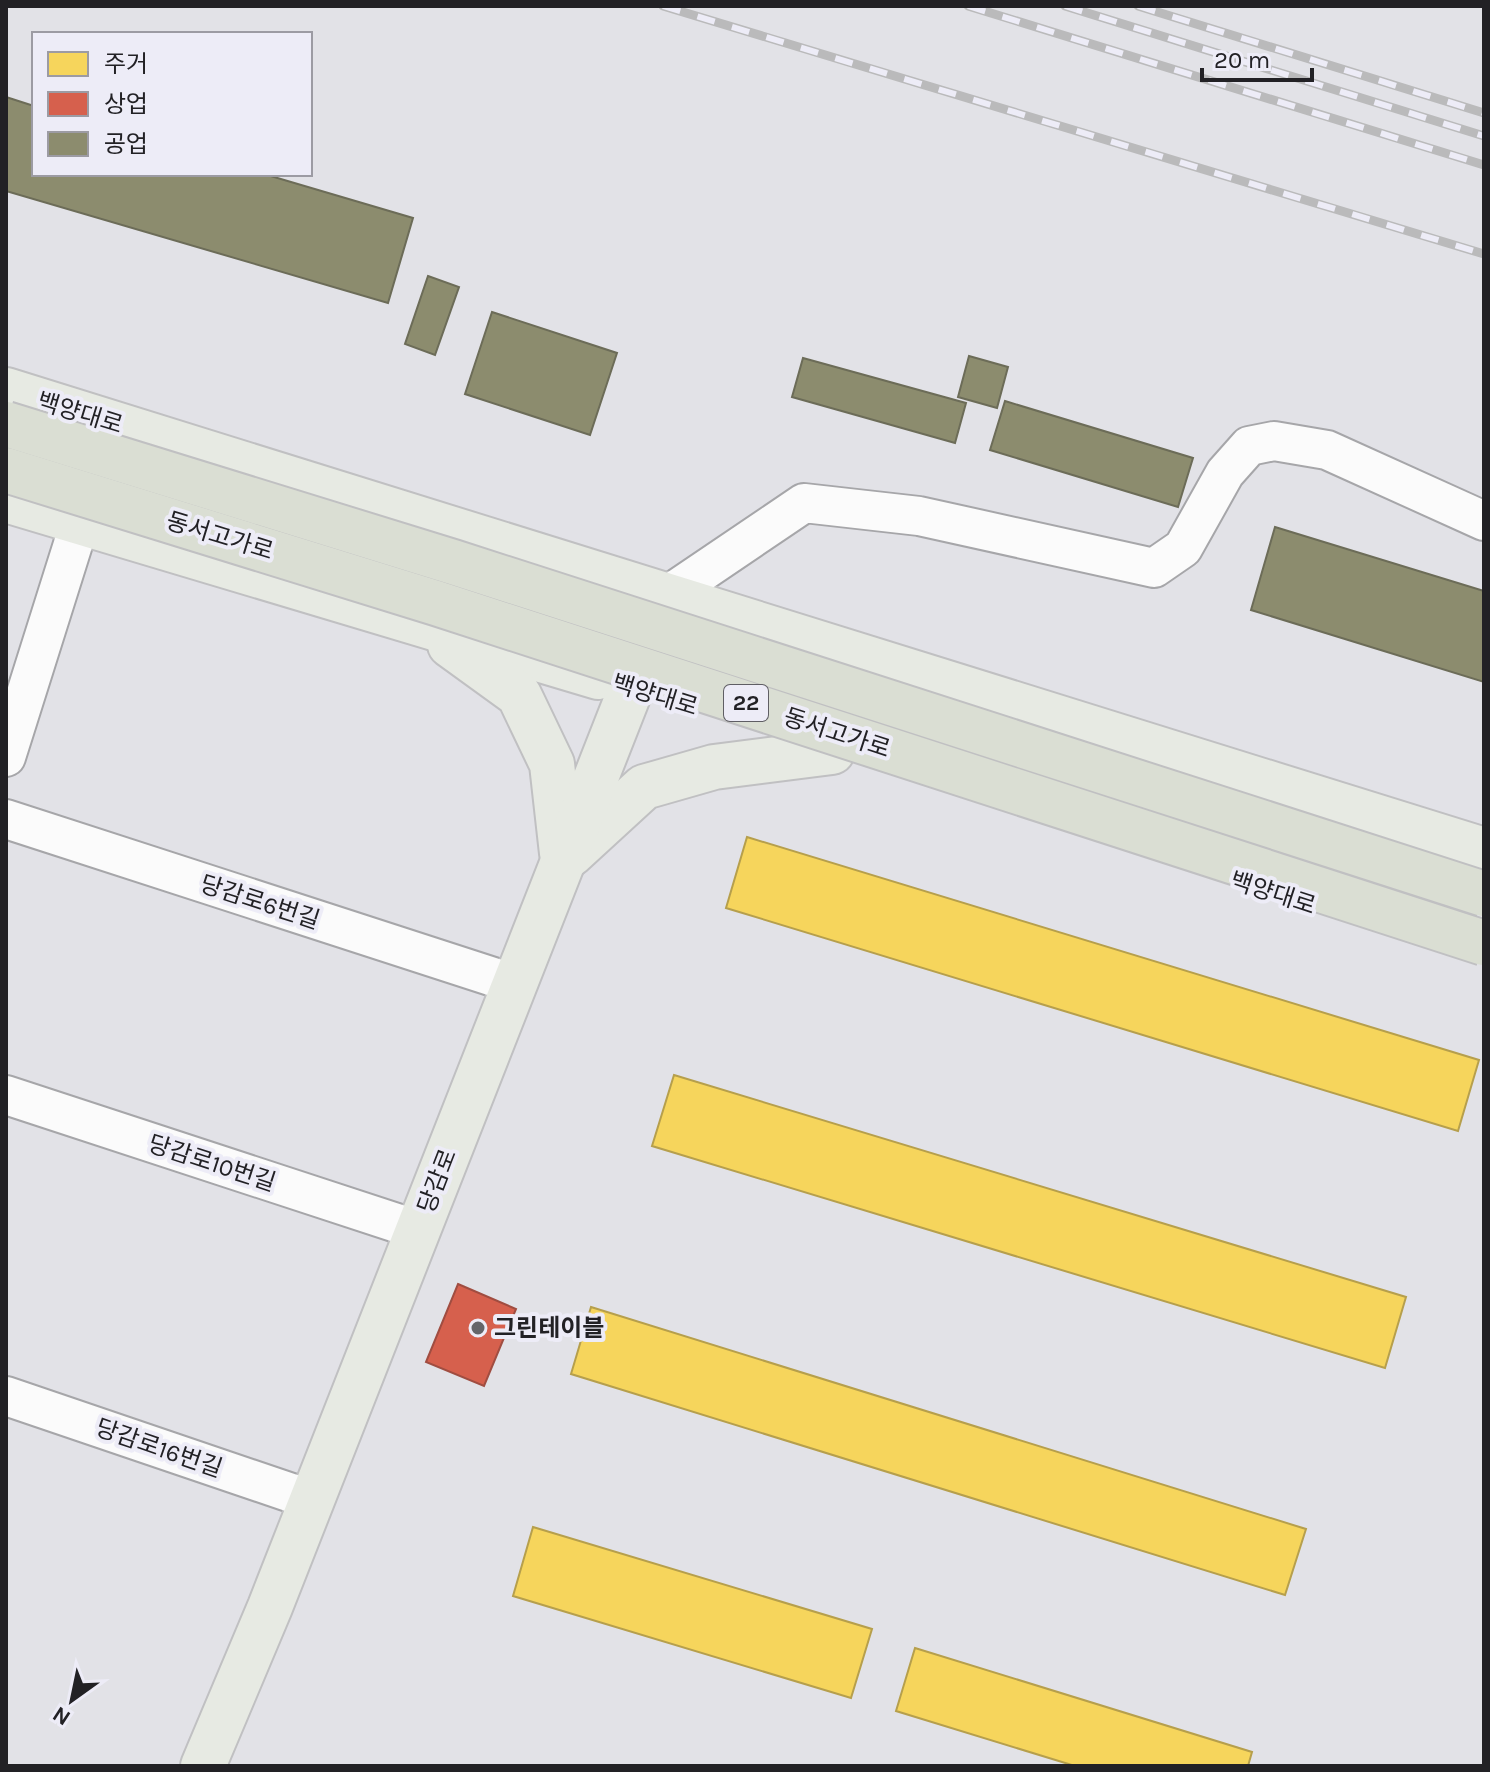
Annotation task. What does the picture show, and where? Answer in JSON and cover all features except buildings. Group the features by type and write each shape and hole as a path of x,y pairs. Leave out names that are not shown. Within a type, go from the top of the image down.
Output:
{"highway":[{"name":"동서고가로","path":"6,424 453,562 1484,894"},
{"name":"동서고가로","path":"6,470 436,603 1484,943"}],"main road":[{"name":"백양대로","path":"6,390 1484,850"},
{"name":"백양대로","path":"6,500 632,687 1484,961"},
{"name":"당감로","path":"203,1766 312,1500 668,595"},
{"path":"423,625 519,695 552,764 563,861"},
{"path":"563,861 644,787 714,767 832,752"}],"street":[{"path":"668,595 804,503 919,516 1154,568 1183,548 1225,473 1249,446 1274,441 1327,450 1484,521"},
{"path":"6,757 80,522"},
{"name":"당감로6번길","path":"6,819 515,984"},
{"name":"당감로10번길","path":"6,1095 418,1230"},
{"name":"당감로16번길","path":"6,1396 312,1500"}],"railway":[{"path":"663,6 1484,254"},
{"path":"968,6 1484,165"},
{"path":"1065,6 1484,136"},
{"path":"1138,6 1484,113"}],"place":[{"name":"그린테이블","path":"478,1328"}]}
